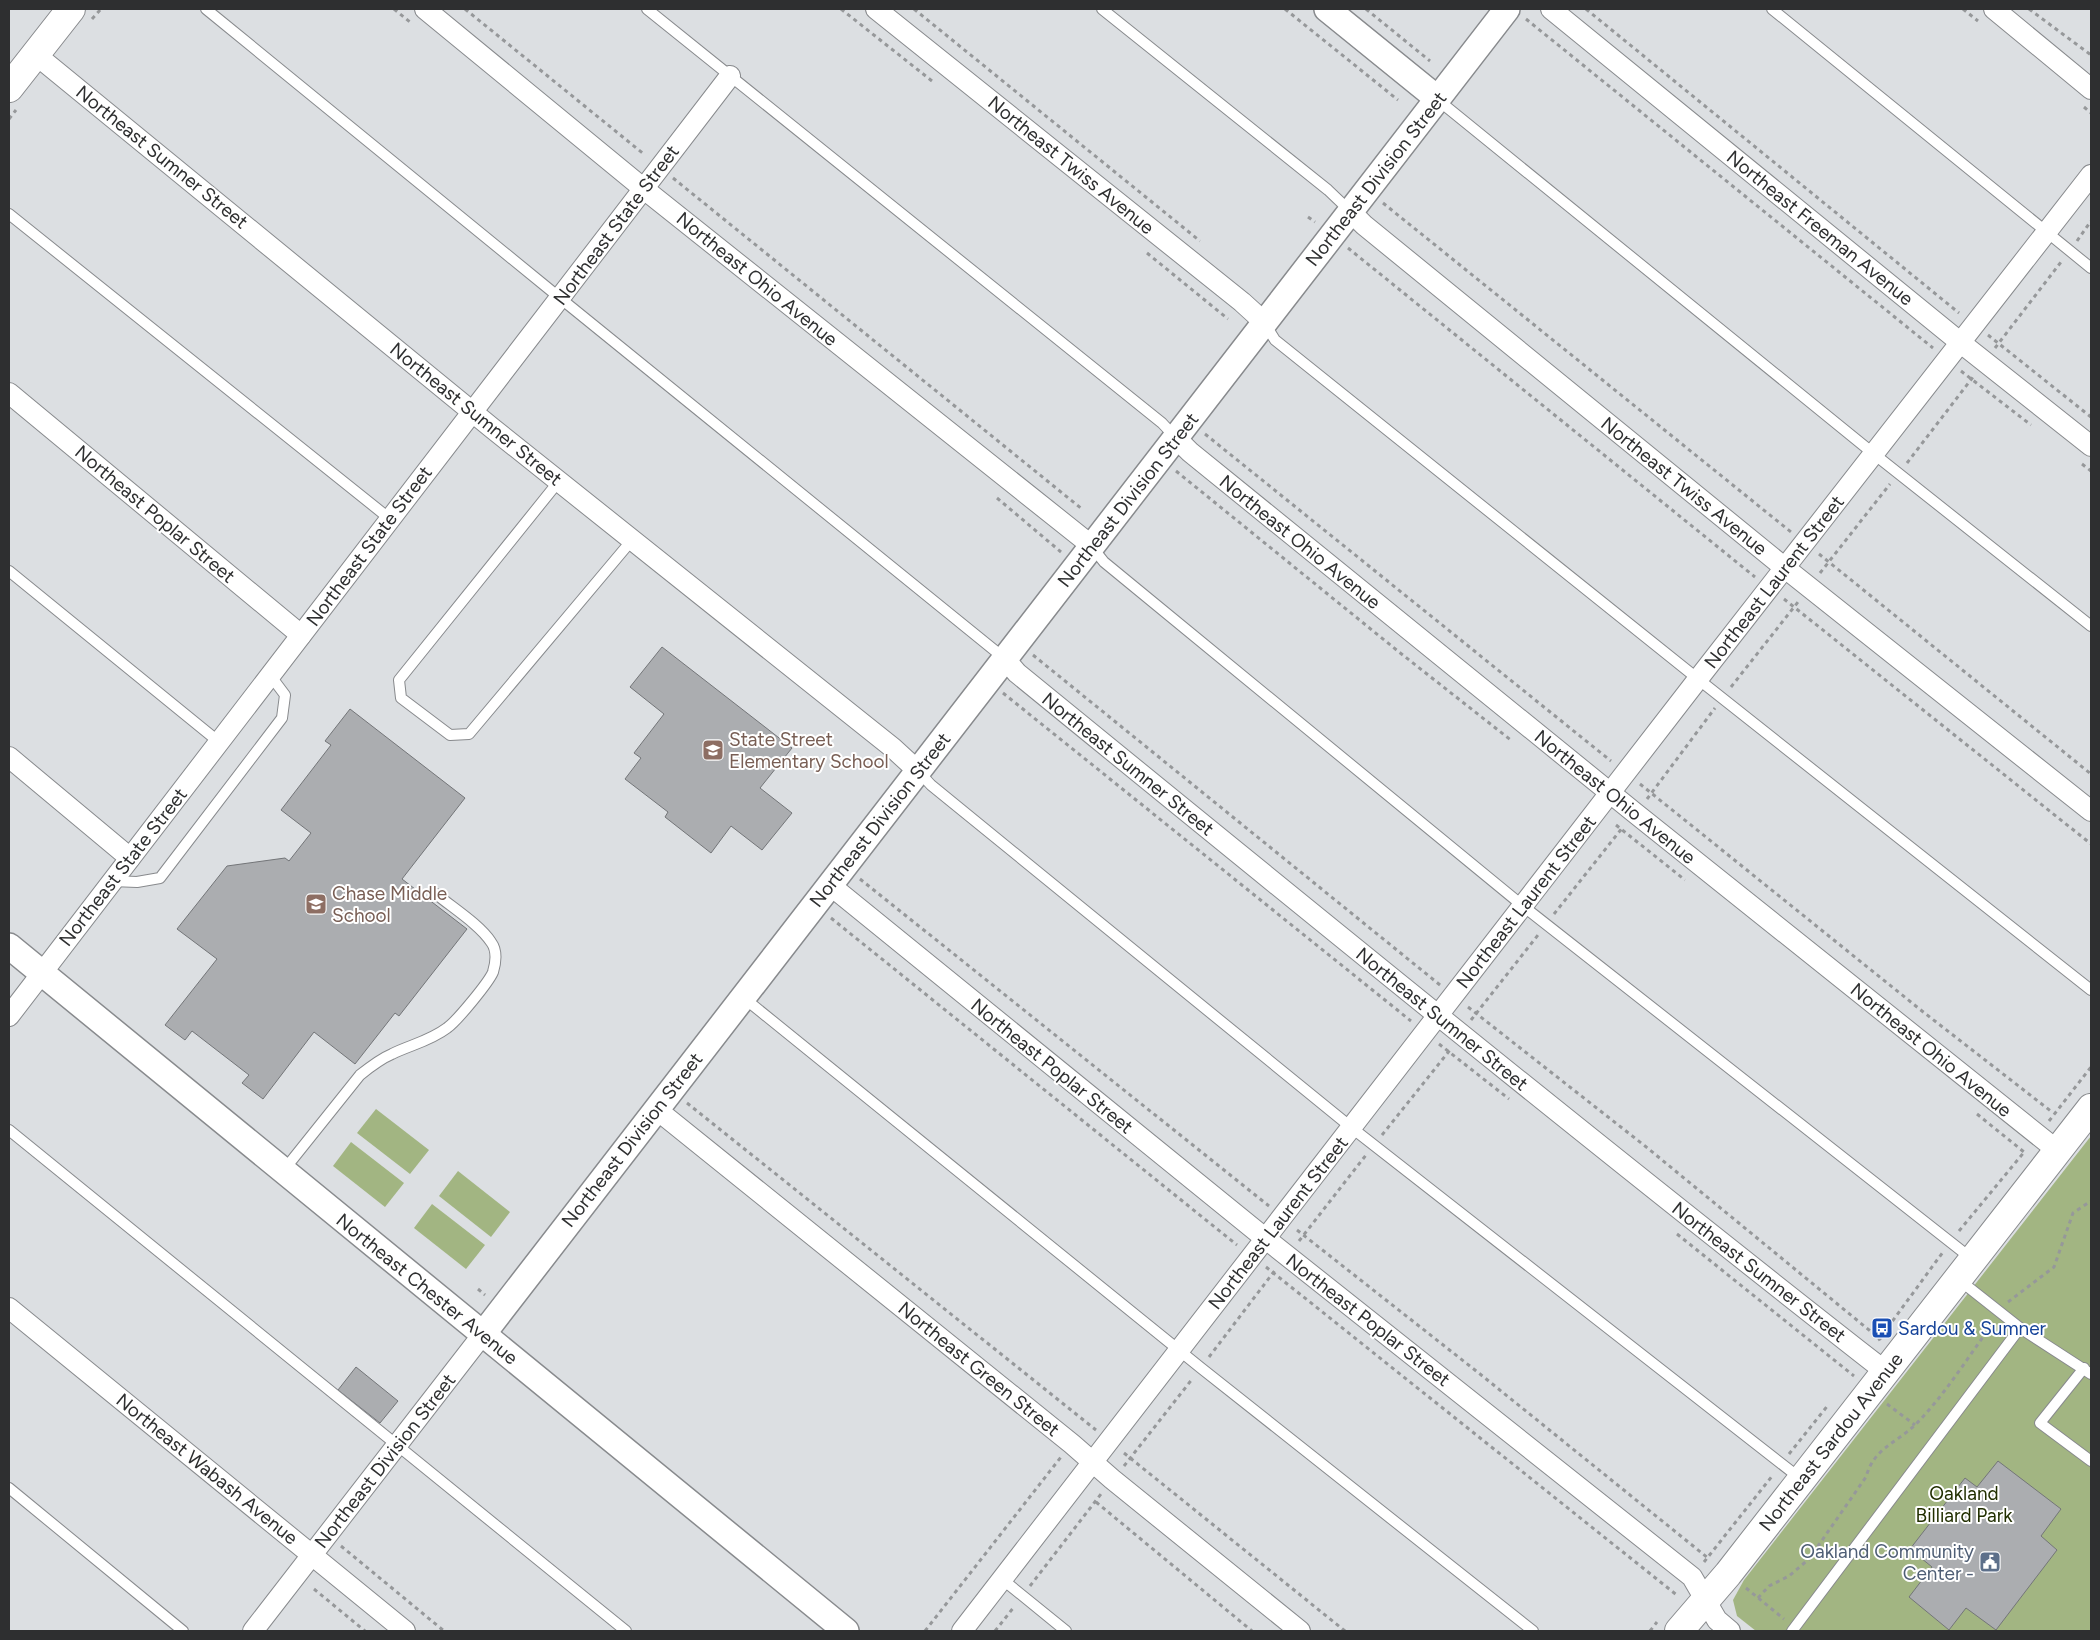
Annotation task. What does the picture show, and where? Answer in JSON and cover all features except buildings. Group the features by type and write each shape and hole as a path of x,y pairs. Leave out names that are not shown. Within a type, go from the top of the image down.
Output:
{"main road":[{"path":"9,88 71,9"},
{"name":"Northeast Sardou Avenue","path":"1670,1624 1699,1588 1728,1574 1791,1472 1864,1380 1966,1269 2048,1143 2091,1108"}],"street":[{"name":"Northeast Ohio Avenue","path":"425,9 644,189 1092,546"},
{"name":"Northeast Twiss Avenue","path":"876,9 1242,302 1264,323"},
{"path":"1327,9 1438,99"},
{"name":"Northeast Freeman Avenue","path":"1551,9 1961,343 2091,446"},
{"path":"1994,9 2091,89"},
{"name":"Northeast Division Street","path":"253,1631 1438,99 1516,13"},
{"name":"Northeast Sumner Street","path":"35,54 472,412 552,489 632,540 893,748 918,772"},
{"name":"Northeast State Street","path":"9,1016 730,76"},
{"name":"Northeast Laurent Street","path":"962,1631 1698,679 2048,233 2091,175"},
{"name":"Northeast Twiss Avenue","path":"1351,212 1371,231 1785,568 2091,811"},
{"name":"Northeast Poplar Street","path":"9,393 301,635"},
{"name":"Northeast Ohio Avenue","path":"1176,438 1197,458 1610,793 2048,1143"},
{"name":"Northeast Sumner Street","path":"1005,659 1016,673 1438,1016 1758,1273 1864,1355 1864,1380"},
{"path":"9,757 130,858"},
{"name":"Northeast Poplar Street","path":"830,885 1699,1588 1716,1620 1730,1631"},
{"name":"Northeast Chester Avenue","path":"9,946 846,1631"},
{"name":"Northeast Green Street","path":"656,1109 1072,1444 1300,1631"},
{"name":"Northeast Wabash Avenue","path":"9,1308 405,1631"}],"lane":[{"path":"206,9 1005,659"},
{"path":"647,9 1162,422 1176,438"},
{"path":"1102,9 1328,190 1351,212"},
{"path":"1772,9 2091,268"},
{"path":"1438,99 1874,454 2091,626"},
{"path":"9,214 390,519"},
{"path":"1264,323 1275,340 1698,679 2091,990"},
{"path":"552,489 399,680 401,698 450,736 469,734 632,540"},
{"path":"1092,546 1104,562 1523,906 1950,1243 1966,1269 2000,1313 2087,1371 2040,1423 2091,1461"},
{"path":"9,571 219,742"},
{"path":"112,881 137,882 160,878 184,847 282,718 285,695 270,675"},
{"path":"918,772 931,785 1352,1128 1791,1472"},
{"path":"283,1171 360,1075 373,1064 431,1038 448,1028 492,974 496,954 492,943 483,933 436,894"},
{"path":"743,997 1179,1350 1532,1631"},
{"path":"9,1130 626,1631"},
{"path":"1793,1629 2020,1328"},
{"path":"9,1488 183,1631"},
{"path":"1002,1579 1066,1631"}],"path":[{"path":"465,9 1082,509"},
{"path":"914,9 1200,242"},
{"path":"1286,9 1398,100"},
{"path":"1366,9 1430,61"},
{"path":"1586,9 2091,417"},
{"path":"2029,9 2091,55"},
{"path":"1516,13 1948,359 1971,380 2031,426"},
{"path":"1383,202 1675,440 2091,774"},
{"path":"1308,216 1769,589 2091,844"},
{"path":"2076,460 2091,471"},
{"path":"1175,471 1515,743"},
{"path":"1032,655 1880,1338"},
{"path":"1003,693 1511,1101"},
{"path":"859,879 1283,1217 1304,1236 1480,1374 1758,1598 1793,1629"},
{"path":"1864,1380 1864,1355 1880,1338 1950,1243 2048,1143 2091,1067"},
{"path":"685,1101 1087,1422 1344,1631"},
{"path":"1758,1598 1769,1586 1789,1576 1809,1559 1866,1477 1870,1465 1877,1454 1915,1425 1949,1384 2009,1300 2054,1267 2073,1213 2091,1201"},
{"path":"1674,1231 1864,1380 1915,1425"},
{"path":"478,1289 485,1295"},
{"path":"1672,1603 1699,1588 1707,1558 1791,1472 1834,1397"},
{"path":"925,1631 1072,1444 1087,1422"},
{"path":"1096,1502 1252,1631"},
{"path":"336,1542 444,1631"},
{"path":"314,1589 364,1631"},
{"path":"1650,1631 1670,1624"}],"green space":[{"path":"376,1109 429,1150 410,1174 357,1133"},
{"name":"Oakland Billiard Park","path":"2091,1136 2091,1631 1756,1631 1737,1616 1733,1600 1744,1580"},
{"path":"351,1142 404,1183 385,1207 333,1166"},
{"path":"458,1171 510,1212 491,1237 439,1196"},
{"path":"432,1204 485,1245 466,1269 414,1228"}],"place":[{"name":"State Street Elementary School","path":"713,750"},
{"name":"Chase Middle School","path":"316,904"},
{"name":"Sardou & Sumner","path":"1882,1328"},
{"name":"Oakland Community Center -","path":"1990,1562"}]}
